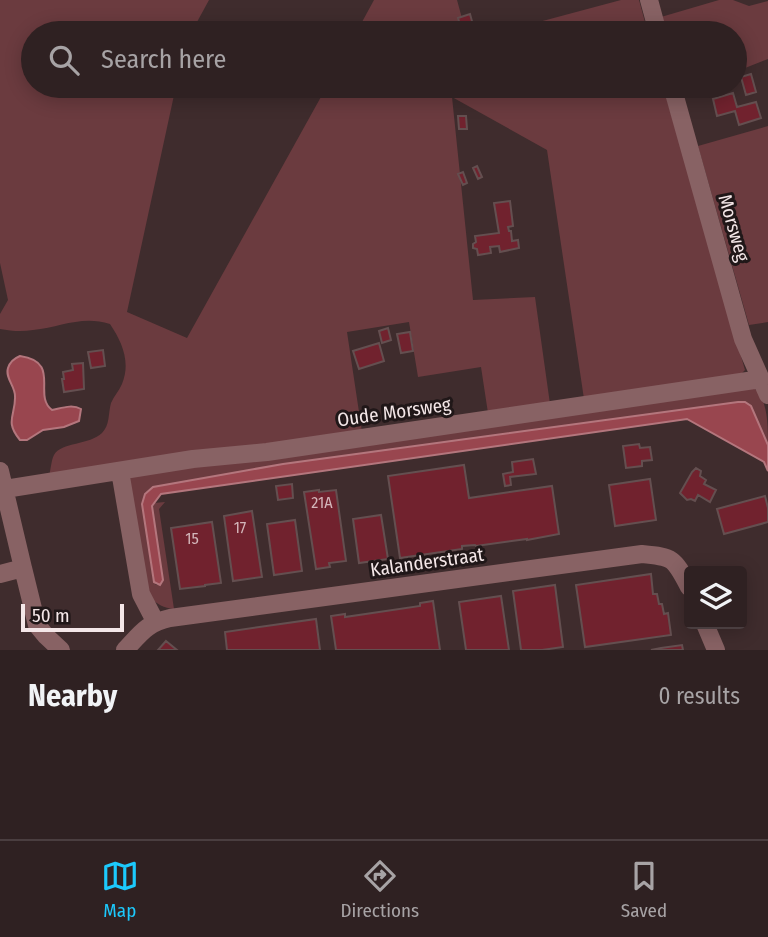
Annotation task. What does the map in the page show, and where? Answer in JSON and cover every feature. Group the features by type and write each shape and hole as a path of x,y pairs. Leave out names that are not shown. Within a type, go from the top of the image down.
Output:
{"street":[{"path":"649,0 655,21"},
{"name":"Morsweg","path":"675,98 743,338 764,387"},
{"name":"Oude Morsweg","path":"7,483 120,471 193,459 267,452 764,387"},
{"path":"120,471 141,594 155,621 125,650"},
{"path":"7,483 37,625 61,650"},
{"name":"Kalanderstraat","path":"155,621 642,554 667,557 677,564 684,577"},
{"path":"0,574 23,568"},
{"path":"707,629 716,650"}],"shaded area":[{"path":"0,0 209,0 198,21 21,21 21,98 173,98 127,312 187,338 320,98 452,98 473,300 535,297 550,404 488,413 481,367 418,377 409,322 347,332 362,432 49,476 53,457 58,451 97,437 105,430 111,403 125,376 125,360 110,324 90,321 29,331 0,329 0,314 8,300 0,263"},
{"path":"374,0 457,0 463,21 363,21"},
{"path":"621,0 639,0 645,21 543,21"},
{"path":"719,0 733,0 749,6 768,1 768,59 747,67 747,21 662,21 661,17"},
{"path":"454,98 666,98 745,370 738,377 584,399 547,150"},
{"path":"768,126 768,322 749,325 698,146"},
{"path":"20,356 33,359 40,365 44,396 52,410 67,407 81,409 79,421 64,427 43,430 27,440 20,440 12,423 15,396 7,372 11,362"},
{"path":"754,388 765,406 768,445 751,406 738,402 283,464 153,487 142,504 153,579 156,585 160,585 152,506 154,503 165,502 159,509 174,609 150,598 129,480 132,476"},
{"path":"738,402 751,406 768,445 768,471 764,462 687,419 161,494 152,506 163,580 160,585 154,582 142,504 145,494 153,487 283,464"}],"building":[{"path":"470,14 472,21 459,21 458,18"},
{"path":"751,74 756,92 747,95 747,75"},
{"path":"734,98 737,107 756,102 761,118 739,125 735,111 717,116 713,99"},
{"path":"458,116 466,116 467,129 459,129"},
{"path":"477,166 482,177 478,179 473,168"},
{"path":"463,172 467,183 463,185 458,174"},
{"path":"510,201 513,226 508,227 512,241 518,240 519,248 500,252 499,246 490,247 491,253 478,255 477,249 473,248 475,236 499,233 494,203"},
{"path":"388,328 391,340 382,343 379,331"},
{"path":"410,332 413,351 401,353 397,334"},
{"path":"379,343 384,361 359,369 353,351"},
{"path":"103,350 105,366 91,368 88,352"},
{"path":"83,363 84,389 64,392 63,372 73,370 72,364"},
{"path":"639,444 640,448 650,447 652,460 642,461 642,466 626,468 623,446"},
{"path":"533,459 536,474 510,477 511,485 505,486 503,474 513,472 512,462"},
{"path":"464,465 469,498 552,486 559,534 462,546 462,549 400,558 388,476"},
{"path":"696,468 706,480 704,484 716,490 710,502 698,495 695,501 687,500 680,493"},
{"path":"650,479 656,520 615,526 609,485"},
{"path":"292,484 293,498 278,500 276,486"},
{"path":"336,490 346,561 329,563 330,567 316,569 304,492"},
{"path":"765,496 768,522 724,534 717,509"},
{"path":"252,511 262,577 233,581 224,516"},
{"path":"381,515 388,559 359,563 353,519"},
{"path":"295,520 302,571 274,575 267,524"},
{"path":"212,522 221,583 180,589 171,528"},
{"path":"651,574 653,594 657,594 664,614 668,613 671,635 585,647 576,585"},
{"path":"555,585 563,647 521,650 513,591"},
{"path":"501,596 509,650 466,650 459,602"},
{"path":"433,601 440,650 336,650 331,616 345,614 345,617 420,606 420,603"},
{"path":"316,619 320,650 227,650 225,632"},
{"path":"166,641 177,650 158,650"},
{"path":"682,645 683,650 651,650 661,648"}]}
